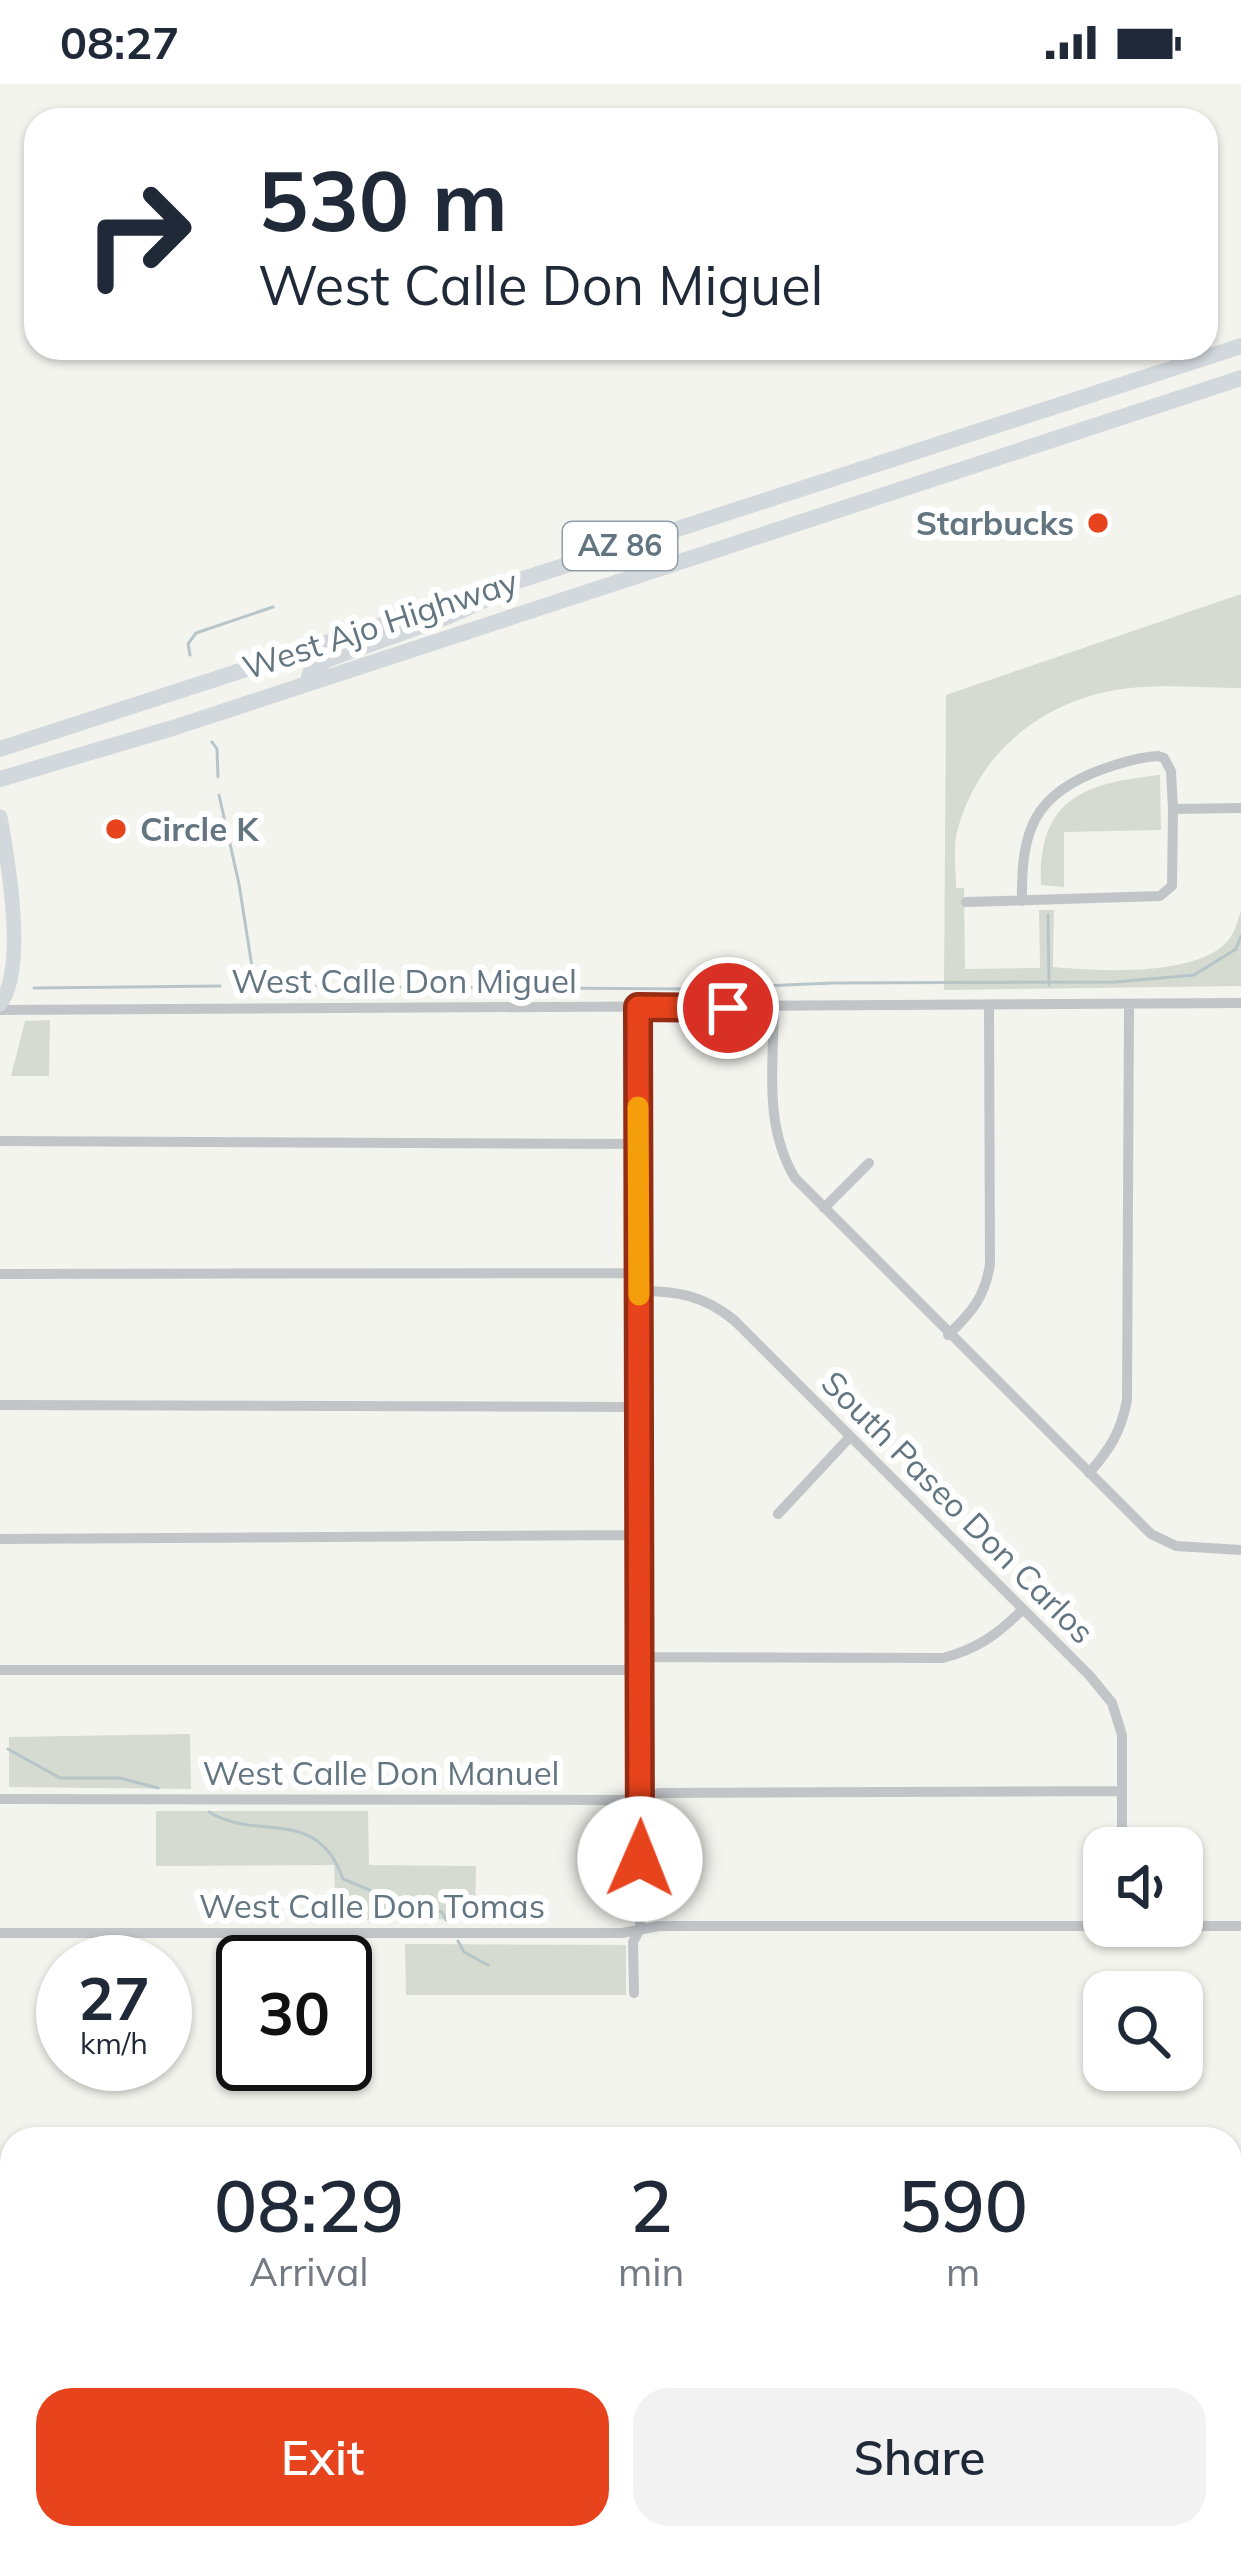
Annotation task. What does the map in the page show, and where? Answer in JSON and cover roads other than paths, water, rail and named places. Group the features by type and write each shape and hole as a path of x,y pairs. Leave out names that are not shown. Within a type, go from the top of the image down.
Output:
{"main road":[{"name":"West Ajo Highway","path":"0,749 1198,360"},
{"name":"West Ajo Highway","path":"0,779 176,727 1241,378"},
{"path":"308,681 311,670 326,660 470,608 517,580"},
{"path":"0,817 14,904 9,983 0,1007"}],"street":[{"path":"965,902 1022,901 1152,898 1168,893 1173,876 1173,808 1167,755 1145,756 1103,769 1065,786 1046,801 1032,822 1024,848 1022,901"},
{"path":"1173,808 1241,808"},
{"name":"West Calle Don Miguel","path":"0,1007 774,1009 1241,1004"},
{"path":"948,1335 976,1307 986,1289 990,1264 989,1006"},
{"path":"1089,1473 1122,1428 1127,1400 1129,1006"},
{"path":"634,1993 633,1942 640,1929 641,1797 638,1007"},
{"path":"774,1009 773,1120 780,1154 795,1178 1151,1534 1176,1546 1241,1550"},
{"path":"0,1141 638,1144"},
{"path":"824,1208 869,1163"},
{"path":"0,1274 639,1273"},
{"name":"South Paseo Don Carlos","path":"639,1291 675,1291 716,1305 1112,1703 1122,1735 1122,1827"},
{"path":"0,1406 639,1407"},
{"path":"778,1514 849,1438"},
{"path":"0,1539 640,1535"},
{"path":"0,1670 943,1658 972,1651 1022,1610"},
{"name":"West Calle Don Manuel","path":"0,1799 1121,1791"},
{"name":"West Calle Don Tomas","path":"0,1933 622,1933 659,1926 1083,1926"},
{"path":"1203,1926 1241,1926"}],"waterway":[{"path":"190,655 188,644 196,633 273,607"},
{"path":"212,742 217,749 218,777"},
{"path":"219,795 255,986"},
{"path":"1048,915 1049,985"},
{"path":"248,986 693,989 834,983 1115,982 1194,975 1236,949 1241,936"},
{"path":"34,988 220,986"},
{"path":"8,1749 60,1778 120,1778 158,1788"},
{"path":"209,1812 247,1825 302,1833 332,1856 343,1879 396,1901 442,1912 446,1920"},
{"path":"458,1941 464,1952 488,1965"}],"place":[{"name":"Starbucks","path":"1098,523"},
{"name":"Circle K","path":"116,829"}]}
